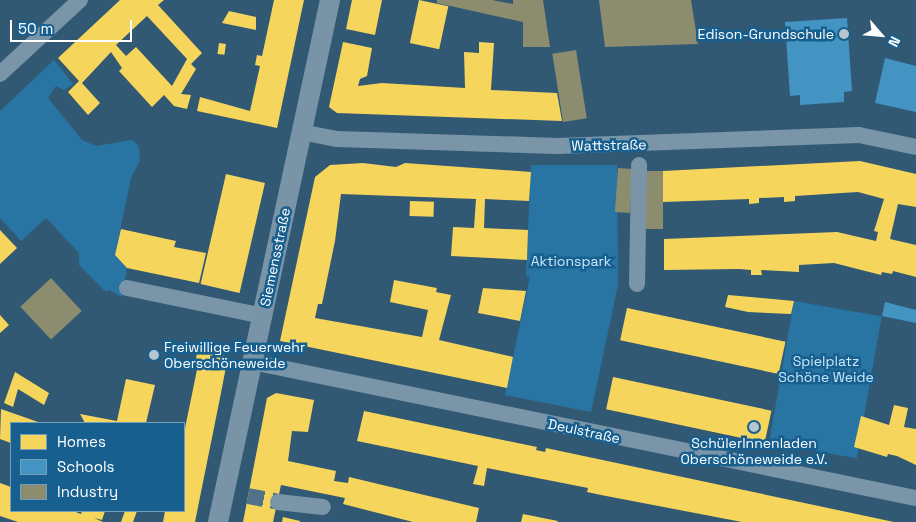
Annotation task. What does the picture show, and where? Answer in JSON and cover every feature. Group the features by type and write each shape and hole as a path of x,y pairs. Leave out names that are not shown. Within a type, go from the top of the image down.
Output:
{"main road":[{"name":"Siemensstraße","path":"220,520 330,0"}],"street":[{"path":"0,74 80,0"},
{"name":"Wattstraße","path":"302,132 337,139 558,146 858,135 916,148"},
{"path":"637,284 639,165"},
{"path":"127,288 263,316"},
{"name":"Deulstraße","path":"252,362 916,498"},
{"path":"278,502 324,507"}],"green space":[{"path":"54,60 73,84 64,90 56,86 48,98 82,140 96,146 132,140 139,146 140,161 131,178 115,255 127,268 122,297 109,290 106,292 79,265 79,253 46,218 21,241 0,218 0,111"},
{"name":"Aktionspark","path":"531,165 617,165 618,285 591,412 505,395 530,277 526,276"},
{"name":"Spielplatz Schöne Weide","path":"794,301 882,316 857,458 769,443"}],"building: Homes":[{"path":"120,0 164,0 158,5 202,53 191,64 196,69 181,94 191,95 187,109 174,106 164,95 152,107 119,71 122,68 111,52 82,83 100,103 88,115 68,92 79,81 58,58","holes":["147,16 187,59 172,86 136,47 126,56 116,45"]},
{"path":"274,0 304,0 277,128 197,111 200,97 250,111 260,66 255,65 257,55 262,56"},
{"path":"352,0 382,0 375,35 346,29"},
{"path":"419,0 448,6 439,49 410,43"},
{"path":"229,11 256,17 256,30 222,23"},
{"path":"343,42 372,48 367,76 360,79 358,86 382,83 465,88 464,52 479,53 479,42 494,43 491,90 557,93 562,121 337,113 329,107"},
{"path":"219,43 226,44 224,55 217,54"},
{"path":"860,161 916,174 916,207 898,204 890,239 916,245 916,277 893,271 892,274 882,272 881,275 834,263 799,265 799,272 761,270 762,275 751,275 751,270 739,269 664,270 664,239 837,232 876,241 878,232 874,231 884,199 858,192 795,196 795,201 784,202 784,197 759,198 759,203 749,204 749,199 663,202 663,171"},
{"path":"363,163 396,167 405,163 531,172 529,201 485,199 484,228 528,230 527,260 451,256 453,227 474,228 476,199 341,194 335,241 322,304 318,304 315,318 422,337 428,310 390,302 394,280 437,288 436,292 451,295 439,340 513,357 507,388 280,341 315,177 330,165"},
{"path":"226,174 265,183 240,293 201,284"},
{"path":"410,201 434,202 433,217 409,216"},
{"path":"121,229 176,241 174,247 206,253 199,283 127,268 115,255"},
{"path":"0,230 17,248 0,264"},
{"path":"483,288 526,291 520,321 478,313"},
{"path":"728,295 794,301 791,314 748,312 725,307"},
{"path":"627,308 785,342 779,374 620,340"},
{"path":"0,315 9,325 0,333"},
{"path":"198,347 228,357 195,522 163,522 165,512 185,512 185,428 199,360 196,359"},
{"path":"15,372 49,393 44,405 18,389 13,407 4,403"},
{"path":"613,377 771,411 765,443 606,409"},
{"path":"126,379 155,385 146,422 84,422 80,414 117,421"},
{"path":"276,393 314,400 308,432 292,431 288,461 336,471 334,481 348,483 349,477 479,508 476,522 413,522 343,504 345,498 281,485 273,522 243,522 267,398"},
{"path":"894,405 908,408 904,427 916,429 916,465 897,456 888,454 887,457 854,447 861,416 889,425"},
{"path":"1,409 38,422 10,422 10,443 0,439"},
{"path":"364,411 537,447 536,450 545,452 546,448 894,522 742,522 601,495 587,492 588,488 487,468 484,486 473,484 478,466 357,441"},
{"path":"0,483 10,487 10,512 76,512 81,514 82,512 105,512 102,520 94,518 103,522 18,522 0,516"},
{"path":"125,512 137,512 133,522 121,522"},
{"path":"523,514 558,521 521,522"},
{"path":"283,517 300,521 300,522 282,522"}],"building: Schools":[{"path":"847,18 852,91 844,92 844,102 800,105 800,95 790,96 785,22"},
{"path":"885,58 916,66 916,112 875,103"},
{"path":"885,302 916,310 916,323 882,316"}],"building: Industry":[{"path":"437,0 492,0 513,4 513,0 543,0 550,47 523,47 523,22 437,3"},
{"path":"599,0 691,0 698,44 605,47"},
{"path":"576,50 587,118 563,122 552,54"},
{"path":"618,168 633,169 630,213 615,212"},
{"path":"646,171 663,171 663,229 646,229"},
{"path":"51,278 82,311 51,340 20,307"}],"tunnel":[{"path":"248,496 278,502"}],"tram line":[{"path":"0,79 86,0"}],"place":[{"name":"Edison-Grundschule","path":"844,34"},
{"name":"Freiwillige Feuerwehr Oberschöneweide","path":"154,355"},
{"name":"SchülerInnenladen Oberschöneweide e.V.","path":"754,427"}]}
